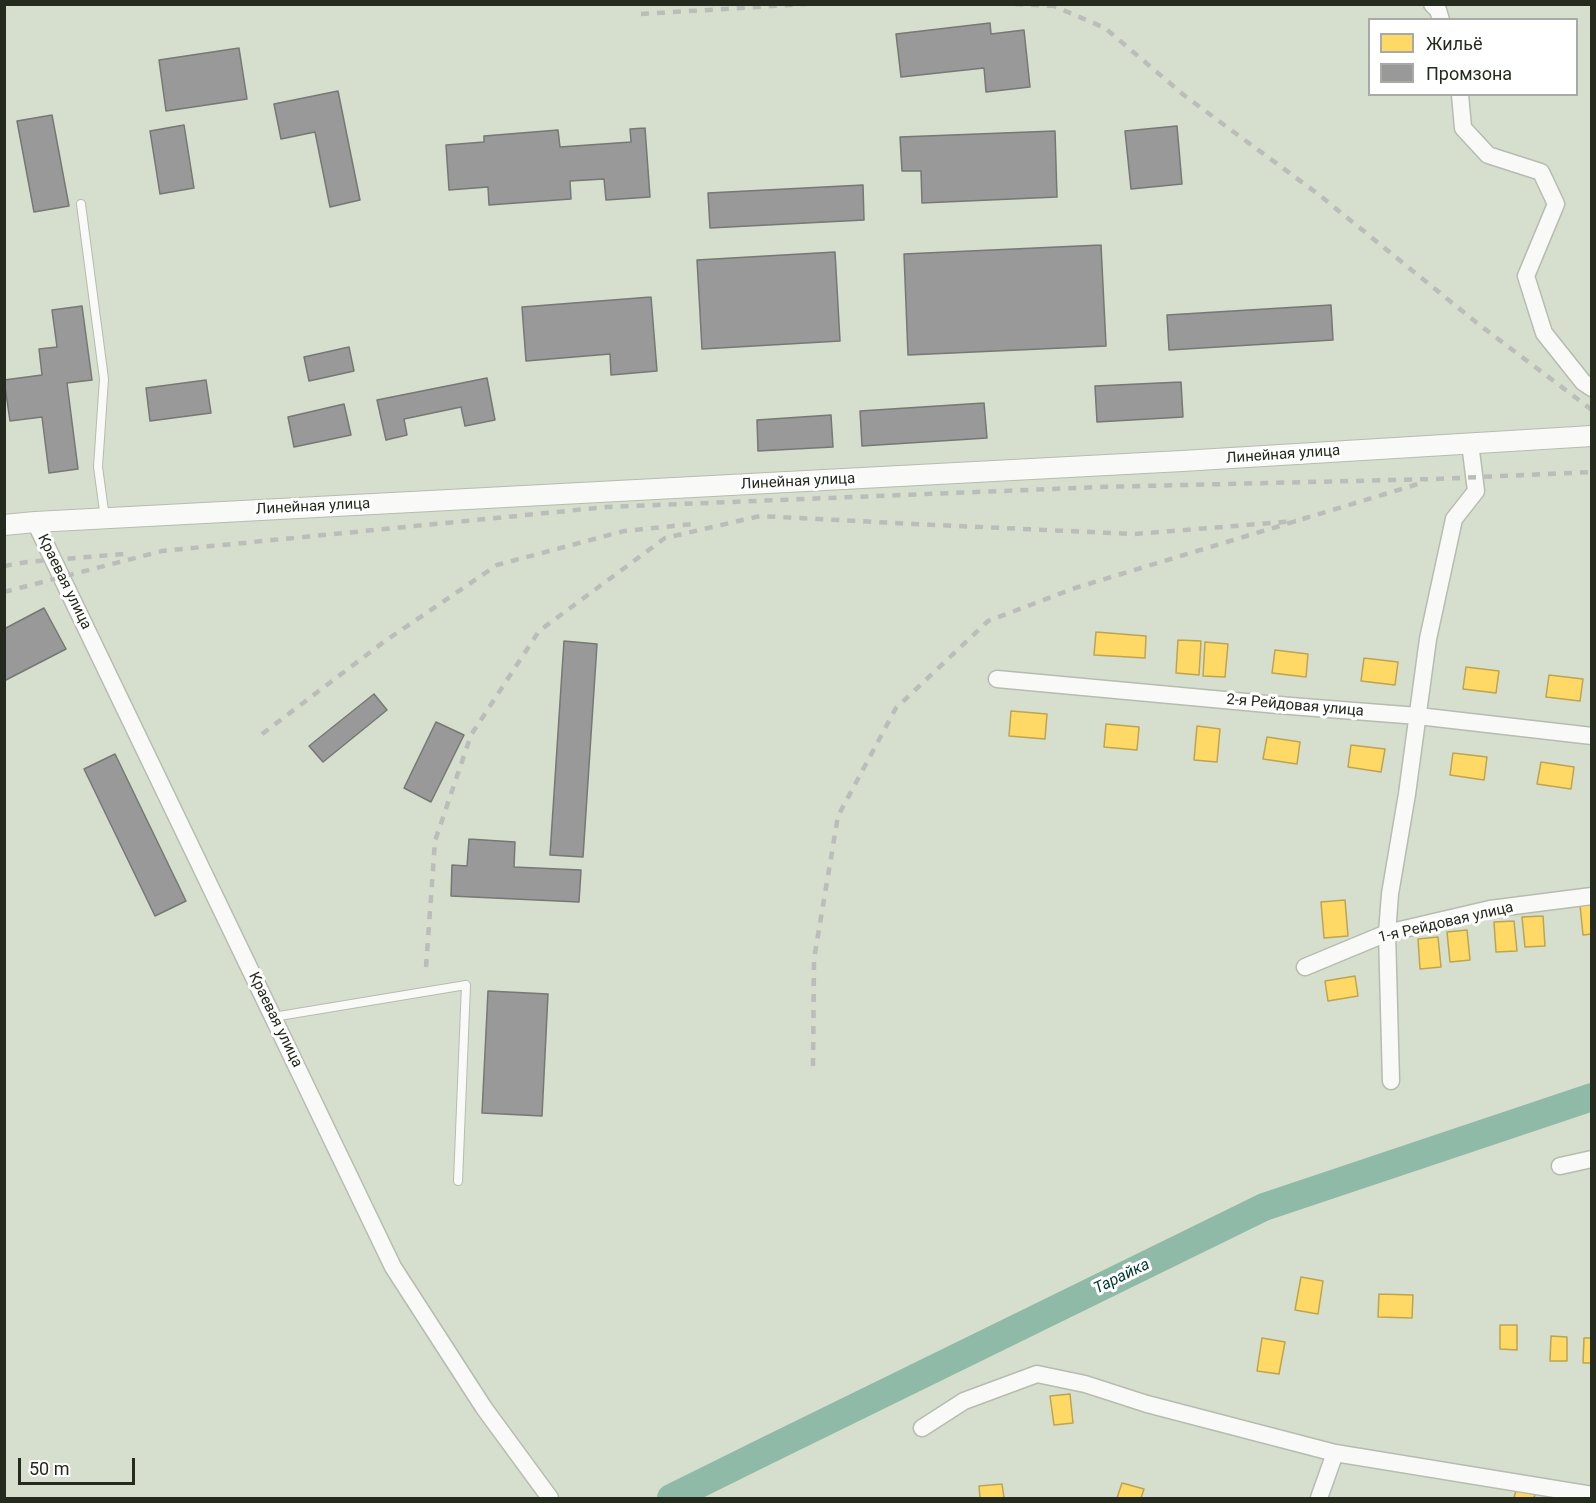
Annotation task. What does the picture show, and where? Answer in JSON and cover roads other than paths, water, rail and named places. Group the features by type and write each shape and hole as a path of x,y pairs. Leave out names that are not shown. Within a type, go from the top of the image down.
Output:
{"street":[{"path":"1432,4 1438,10 1440,18"},
{"path":"1460,96 1463,128 1488,155 1541,172 1556,204 1526,276 1544,333 1583,382 1592,388"},
{"name":"Линейная улица","path":"4,525 1182,461 1592,436"},
{"path":"1391,1081 1388,933 1390,894 1407,794 1428,639 1454,519 1476,490 1470,443"},
{"name":"Краевая улица","path":"35,522 393,1266 484,1408 550,1498"},
{"name":"2-я Рейдовая улица","path":"998,679 1418,716 1592,736"},
{"name":"1-я Рейдовая улица","path":"1305,967 1388,933 1490,909 1592,896"},
{"path":"1560,1166 1592,1159"},
{"path":"922,1428 964,1401 1037,1374 1085,1384 1148,1404 1335,1453 1592,1495"},
{"path":"1318,1498 1335,1453"}],"lane":[{"path":"81,204 104,379 98,467 105,518"},
{"path":"273,1017 466,985 458,1181"}],"waterway":[{"name":"Тарайка","path":"671,1498 1264,1207 1592,1097"}],"railway":[{"path":"641,14 807,4"},
{"path":"1015,4 1052,6"},
{"path":"1049,4 1105,28 1185,96 1318,194 1477,323 1592,410"},
{"path":"4,592 162,551 607,507 1100,487 1435,479 1592,472"},
{"path":"813,1066 814,959 838,816 896,708 988,621 1075,588 1418,484"},
{"path":"426,967 435,841 471,735 539,631 665,538 760,516 1135,534 1296,521"},
{"path":"262,734 385,641 497,565 624,531 693,524"},
{"path":"4,566 124,554"}]}
